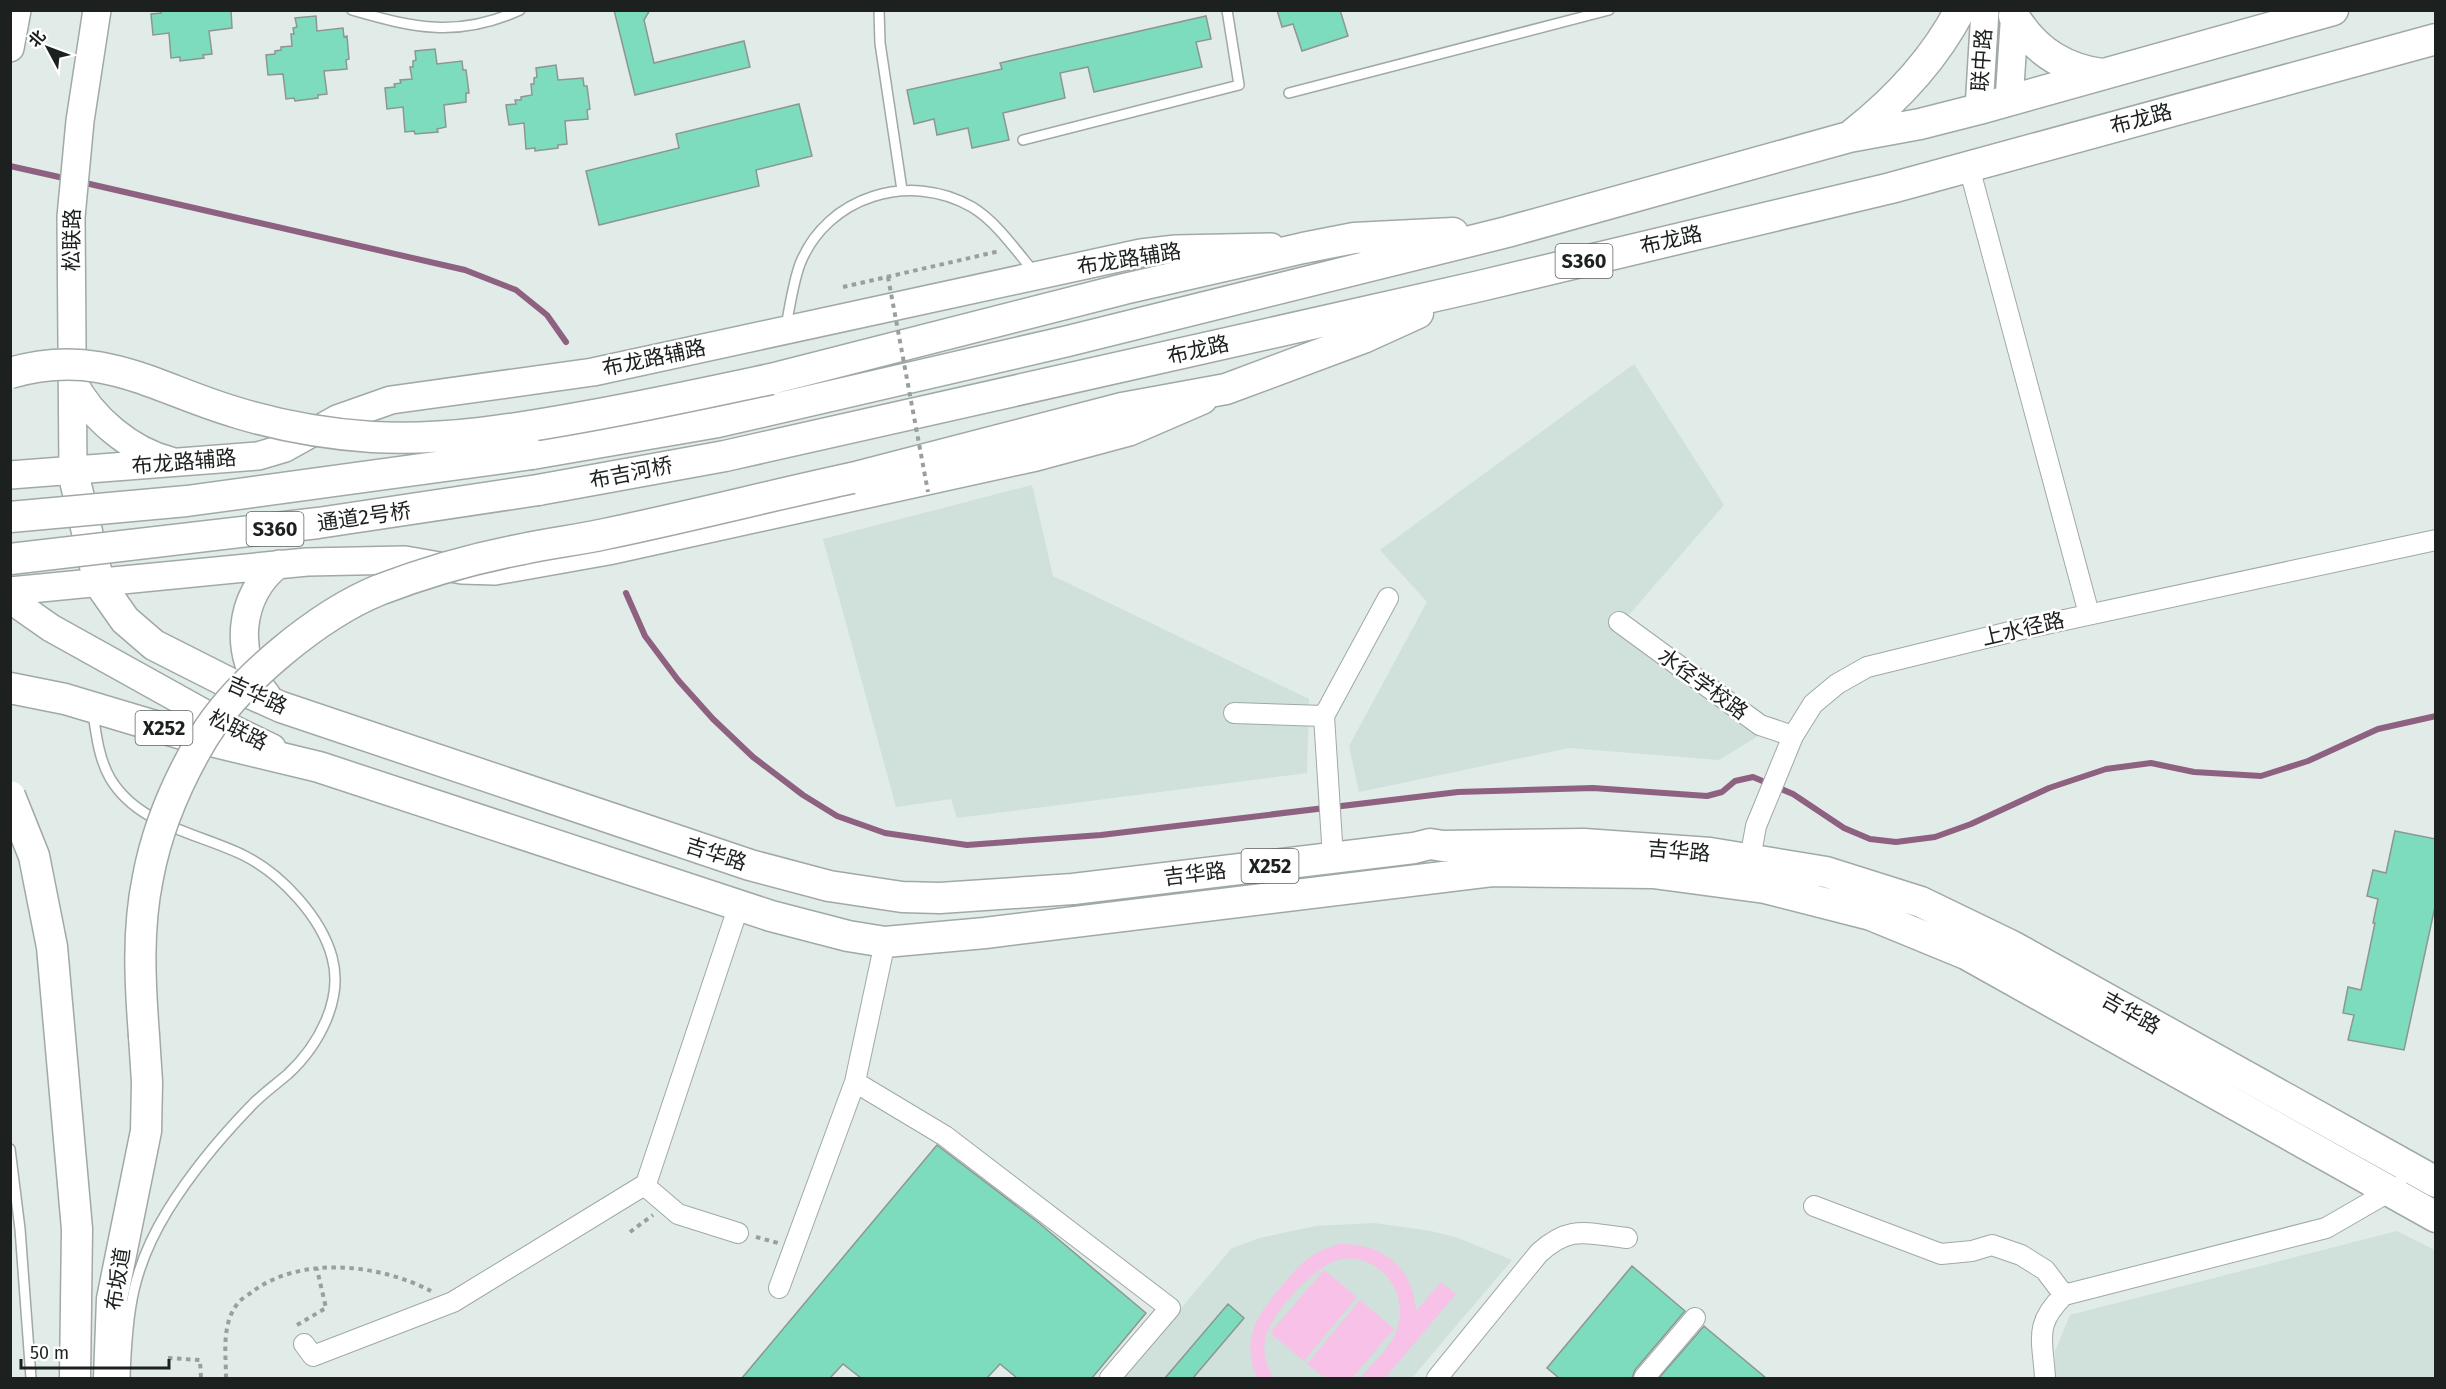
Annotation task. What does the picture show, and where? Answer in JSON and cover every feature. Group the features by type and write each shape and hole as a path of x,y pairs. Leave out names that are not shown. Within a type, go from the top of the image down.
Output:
{"main road":[{"path":"10,48 17,10"},
{"name":"松联路","path":"73,472 71,217 80,121 97,10"},
{"path":"1849,137 1874,118 1918,73 1938,48 1960,10"},
{"name":"联中路","path":"1979,109 1985,10"},
{"name":"布龙路","path":"718,422 1057,344 1507,232 1849,137 1920,124 2009,101 2333,10"},
{"path":"2014,13 2027,36 2045,53 2073,68 2105,74"},
{"name":"联中路","path":"2009,101 2014,13"},
{"name":"布龙路","path":"725,456 1480,286 1891,188 2436,39"},
{"path":"10,372 47,364 66,363 104,367 123,371 235,413 266,421 335,433 439,438 541,425 771,379 1124,289 1302,248 1354,238 1392,234 1507,232"},
{"name":"布龙路辅路","path":"10,476 272,453 299,442 337,419 391,400 593,372 1141,253 1176,249 1302,248"},
{"name":"布坂道","path":"109,1378 112,1299 146,1131 147,1082 140,986 140,937 148,876 166,814 204,736 248,682 293,642 336,613 377,591 438,570 522,549 604,534 852,478 1122,408 1226,389 1363,338 1480,286"},
{"path":"73,381 82,400 117,433 149,453 178,462"},
{"path":"10,591 279,564 405,560 462,570 495,571 608,551 789,513 1081,446 1129,432 1226,389"},
{"name":"布吉河桥","path":"532,454 718,422"},
{"name":"通道2号桥","path":"10,517 198,499 532,454"},
{"name":"布吉河桥","path":"538,490 725,456"},
{"name":"吉华路","path":"73,472 99,583 124,620 154,645 281,707 740,862 829,886 863,892 902,897 979,897 1073,889 1414,848 1430,844 1443,846 1584,844 1710,853 1747,873 1765,888 1871,915 1966,954 2436,1216"},
{"name":"通道2号桥","path":"10,559 318,523 538,490"},
{"path":"279,564 263,578 252,596 245,625 244,644 255,679 269,697 281,707"},
{"name":"松联路","path":"10,591 21,607 60,633 229,727 319,767"},
{"name":"吉华路","path":"10,688 92,707 214,742 319,767 807,927 885,942 986,933 1492,871 1826,872 1921,902 2012,946 2428,1178"},
{"path":"10,796 33,856 52,947 76,1229 75,1378"}],"street":[{"path":"1969,166 2089,614"},
{"name":"上水径路","path":"1747,873 1756,826 1789,742 1813,704 1837,684 1867,667 2089,614 2436,540"},
{"path":"1333,858 1324,716 1388,598"},
{"name":"水径学校路","path":"1619,622 1760,725 1789,742"},
{"path":"1234,713 1324,716"},
{"path":"300,1335 313,1356 453,1302 644,1185 739,905"},
{"path":"779,1288 855,1082 885,942"},
{"path":"855,1082 945,1136 1170,1308 1110,1378"},
{"path":"2045,1378 2042,1325 2049,1310 2064,1295 2326,1228 2390,1191 2428,1178"},
{"path":"644,1185 678,1214 738,1233"},
{"path":"1814,1206 1941,1254 1972,1251 1992,1245 2001,1248 2021,1256 2044,1270 2064,1295"},
{"path":"1437,1378 1539,1253 1554,1240 1571,1232 1627,1238"},
{"path":"1644,1378 1695,1318"}],"lane":[{"path":"352,10 399,24 447,29 475,26 503,18 520,10"},
{"path":"879,10 880,43 902,190"},
{"path":"1023,140 1239,85 1227,10"},
{"path":"1289,93 1609,10"},
{"path":"785,330 800,264 814,238 834,216 859,200 888,191 917,189 946,195 973,208 995,227 1037,274"},
{"path":"92,707 98,745 110,778 129,801 148,816 246,857 284,884 316,921 332,958 334,997 321,1035 290,1072 251,1106 201,1164 168,1209 150,1242 130,1299 126,1328 125,1378"},
{"path":"10,1149 22,1251 31,1378"}],"path":[{"path":"843,287 1014,248"},
{"path":"888,277 928,492"},
{"path":"630,1232 668,1204"},
{"path":"738,1233 794,1247"},
{"path":"226,1378 226,1328 238,1303 265,1282 308,1269 358,1269 416,1283 453,1302"},
{"path":"300,1335 326,1308 317,1269"},
{"path":"168,1358 200,1360 201,1378"}],"shaded area":[{"path":"1634,364 1724,505 1628,616 1778,724 1719,760 1569,748 1359,792 1349,746 1427,602 1380,550"},
{"path":"1032,485 1053,576 1309,699 1307,773 957,818 951,799 896,807 823,539"},
{"path":"1374,1223 1431,1231 1458,1238 1512,1260 1412,1378 1122,1378 1232,1248 1260,1238 1316,1226"},
{"path":"2397,1231 2435,1250 2435,1378 2055,1378 2055,1351 2070,1315"},
{"path":"1339,1244 1369,1248 1393,1261 1409,1282 1414,1295 1416,1311 1441,1282 1456,1294 1385,1378 1360,1378 1393,1338 1400,1318 1400,1304 1390,1280 1381,1270 1356,1259 1331,1262 1308,1279 1275,1317 1264,1344 1267,1365 1274,1378 1257,1378 1250,1352 1251,1340 1264,1308 1306,1260 1320,1251"},
{"path":"1324,1270 1357,1297 1304,1361 1270,1333"},
{"path":"1360,1300 1394,1329 1352,1378 1325,1378 1307,1364"}],"building":[{"path":"160,10 231,10 232,28 209,31 212,54 203,55 204,58 180,61 180,57 171,58 169,33 153,35 151,14 161,13"},
{"path":"614,10 650,10 644,20 654,63 744,41 750,67 635,95"},
{"path":"1277,10 1340,10 1348,36 1302,51 1293,24 1282,27"},
{"path":"316,16 317,31 343,28 344,37 347,36 349,59 346,60 347,69 324,71 327,94 318,95 318,98 295,101 294,98 286,99 283,74 268,75 266,55 275,54 275,51 281,50 281,47 292,46 291,34 294,34 293,28 297,27 295,18"},
{"path":"1206,16 1211,39 1196,42 1202,67 1094,92 1088,67 1060,73 1065,98 1003,113 1009,140 972,148 968,128 937,135 934,119 914,124 907,90 1002,69 1000,63"},
{"path":"435,49 437,64 462,61 463,70 466,70 469,93 466,93 466,102 444,105 446,127 437,129 438,132 415,134 414,131 405,132 403,107 387,109 385,88 395,87 394,84 401,83 400,80 412,79 410,67 413,67 413,61 416,60 415,51"},
{"path":"556,65 558,80 583,78 584,86 587,86 590,109 587,110 588,119 565,121 567,144 558,145 558,148 535,151 535,148 526,149 524,123 509,125 506,105 516,104 515,100 532,95 531,84 534,84 534,78 537,77 536,68"},
{"path":"799,104 812,156 756,170 759,186 599,225 586,171 679,148 676,134"},
{"path":"2395,831 2436,839 2436,902 2404,1050 2348,1040 2354,1015 2343,1013 2348,987 2361,990 2378,899 2367,896 2373,870 2386,873"},
{"path":"937,1145 1039,1223 1146,1313 1092,1378 1017,1378 1000,1364 987,1378 861,1378 843,1364 830,1378 742,1378"},
{"path":"1632,1266 1685,1311 1635,1370 1632,1378 1559,1378 1547,1368"},
{"path":"1228,1304 1244,1318 1193,1378 1165,1378"},
{"path":"1705,1327 1766,1378 1659,1378"}],"waterway":[{"path":"10,166 68,179"},
{"path":"81,182 465,270 516,290 547,315 566,342"},
{"path":"626,593 645,636 678,680 713,719 753,757 803,795 837,816 885,833 967,845 1101,835 1458,792 1593,788 1707,796 1722,792 1735,781 1753,777 1793,794 1844,828 1870,839 1896,842 1935,837 1971,824 2049,788 2106,769 2151,763 2194,772 2261,776 2308,761 2378,729 2436,716"}]}
